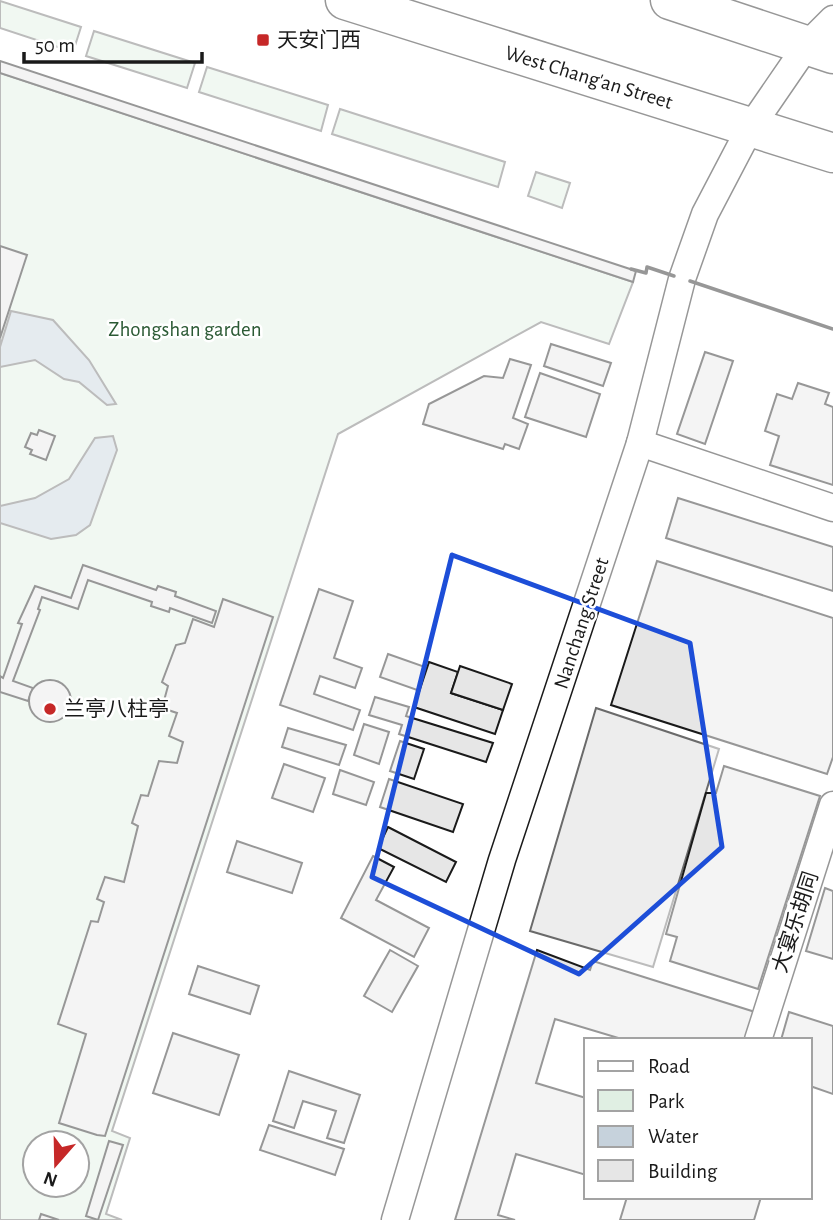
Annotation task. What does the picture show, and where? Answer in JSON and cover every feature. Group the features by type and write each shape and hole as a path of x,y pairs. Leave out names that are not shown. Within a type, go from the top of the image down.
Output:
{"highway":[{"name":"West Chang'an Street","path":"345,0 833,153"},
{"path":"670,0 824,39"}],"street":[{"name":"Nanchang Street","path":"395,1220 502,860 640,443 682,279 705,214 750,128 824,39"},
{"path":"640,443 833,508"},
{"name":"大宴乐胡同","path":"759,1038 833,805"}],"highlighted area":[{"path":"452,555 690,643 722,847 579,974 372,877"}],"green space":[{"path":"0,1 81,27 73,52 0,28"},
{"path":"94,31 195,63 187,88 86,56"},
{"path":"207,67 328,105 321,131 199,92"},
{"name":"Zhongshan garden","path":"0,73 633,282 609,344 541,322 338,434 112,1131 130,1138 106,1214 122,1220 0,1220"},
{"path":"340,109 505,162 498,187 332,134"},
{"path":"536,172 570,183 562,208 528,196"}],"shaded area":[{"path":"596,708 719,749 653,967 530,931"}],"water":[{"path":"11,311 53,320 89,360 116,404 107,405 79,382 64,379 35,360 0,367 0,347"},
{"path":"113,436 117,450 90,525 76,535 51,539 0,523 0,506 35,498 69,479 95,438"}],"building":[{"path":"0,61 636,271 633,282 0,73"},
{"path":"0,246 27,255 0,338"},
{"path":"551,344 611,363 603,386 544,366"},
{"path":"705,352 733,361 705,444 677,434"},
{"path":"510,359 531,365 513,418 528,424 519,449 505,444 503,449 423,424 429,404 484,376 503,378"},
{"path":"540,373 600,394 586,437 525,417"},
{"path":"798,383 829,393 825,404 833,407 833,485 770,465 779,436 765,431 777,394 792,399"},
{"path":"39,430 55,436 46,460 30,454 32,450 25,447 31,433 37,435"},
{"path":"678,498 833,547 833,591 666,538"},
{"path":"657,561 833,618 833,757 827,774 611,705"},
{"path":"83,565 156,590 158,586 176,592 175,596 216,611 212,623 170,608 169,612 151,606 152,602 88,580 78,609 42,597 38,609 40,610 13,681 33,688 28,701 0,692 0,676 3,678 22,624 18,623 35,586 71,598"},
{"path":"319,589 353,601 334,658 362,668 355,688 320,676 314,694 360,710 353,730 280,705"},
{"path":"223,599 273,617 105,1136 97,1135 91,1133 91,1129 78,1129 59,1123 86,1034 58,1024 91,921 98,922 104,902 97,899 105,877 124,882 138,826 132,823 141,795 148,796 159,761 177,763 183,742 169,736 177,713 162,708 168,686 162,682 176,645 185,643 193,619 214,627"},
{"path":"388,654 428,668 420,691 380,677"},
{"path":"429,662 458,672 451,693 503,710 495,734 414,707"},
{"path":"460,666 512,684 503,710 451,693"},
{"name":"兰亭八柱亭","path":"50,680 65,686 71,701 65,716 50,722 35,716 29,701 35,686"},
{"path":"375,697 409,707 406,716 493,743 486,762 399,734 402,725 369,715"},
{"path":"364,724 389,732 379,764 354,755"},
{"path":"288,728 346,745 339,765 282,747"},
{"path":"400,741 424,749 414,779 390,771"},
{"path":"284,764 325,778 313,812 272,798"},
{"path":"724,766 820,796 758,989 670,961 677,937 666,934 706,793 716,793"},
{"path":"340,770 374,782 366,805 333,794"},
{"path":"389,779 463,804 453,832 380,807"},
{"path":"388,827 456,862 446,882 378,848"},
{"path":"237,841 302,863 292,893 227,872"},
{"path":"373,856 394,867 376,900 429,928 414,957 341,918"},
{"path":"825,888 833,891 833,959 806,951"},
{"path":"390,950 418,966 392,1012 364,996"},
{"path":"537,950 590,970 593,961 755,1012 747,1038 618,1038 555,1019 536,1083 584,1097 584,1174 516,1154 498,1215 515,1220 455,1220"},
{"path":"198,966 259,986 250,1014 189,994"},
{"path":"789,1012 833,1026 833,1094 812,1087 812,1038 782,1038"},
{"path":"173,1033 239,1055 219,1115 153,1093"},
{"path":"289,1071 360,1095 344,1143 327,1138 336,1111 303,1101 294,1128 273,1121"},
{"path":"269,1125 344,1149 335,1175 260,1150"},
{"path":"109,1141 123,1145 98,1220 86,1216"},
{"path":"626,1199 760,1199 754,1220 620,1220"},
{"path":"41,1214 59,1220 39,1220"}],"wall":[{"path":"631,269 646,273 647,267 674,276"},
{"path":"690,281 833,329"}],"place":[{"name":"天安门西","path":"263,40"},
{"name":"兰亭八柱亭","path":"50,709"}]}
